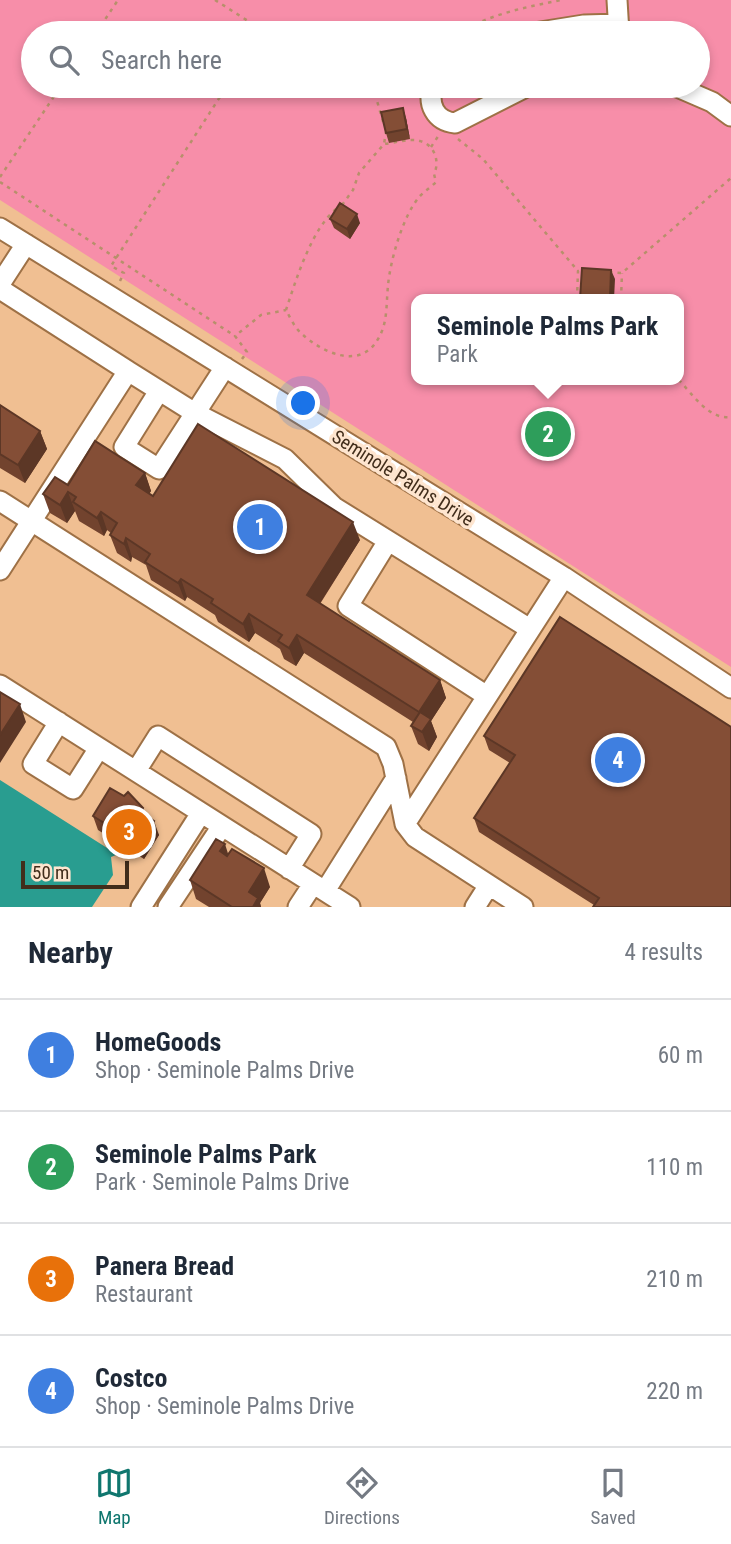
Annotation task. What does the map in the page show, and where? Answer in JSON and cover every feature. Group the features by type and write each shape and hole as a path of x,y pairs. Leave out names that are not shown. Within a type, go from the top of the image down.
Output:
{"street":[{"path":"617,0 618,21"},
{"path":"432,98 436,115 449,123 469,118 501,98"},
{"path":"703,98 731,116"},
{"name":"Seminole Palms Drive","path":"0,228 233,364 731,688"},
{"path":"26,244 0,286 195,413 285,459 334,508 530,629"},
{"path":"159,391 124,447 159,469 195,413 233,364"},
{"path":"0,570 128,371"},
{"path":"0,501 386,747 391,756 405,824 415,837 523,907"},
{"path":"388,541 348,606 487,696"},
{"path":"405,824 564,577"},
{"path":"0,685 349,907"},
{"path":"59,722 33,764 73,789 99,748"},
{"path":"136,771 158,736 311,834 289,869"},
{"path":"298,907 319,888 396,778"},
{"path":"141,907 201,813"},
{"path":"168,907 222,826"},
{"path":"475,907 489,885"}],"path":[{"path":"104,21 118,0"},
{"path":"215,0 245,21"},
{"path":"486,21 561,0"},
{"path":"53,98 0,180 235,336 247,352 233,364"},
{"path":"120,281 124,273 111,266 218,98"},
{"path":"376,98 386,132 384,144 359,173 347,200 329,215 314,240 286,310 299,331 321,348 348,358 365,352 380,336 385,321 393,256 409,214 419,197 436,182 436,154 419,141 384,144"},
{"path":"449,123 459,142 483,159 578,271 577,294"},
{"path":"600,272 622,273 731,178"},
{"path":"578,271 589,271"},
{"path":"621,294 622,273"},
{"path":"235,336 261,315 286,310"},
{"path":"684,385 708,410 720,418 731,417"}],"shaded area":[{"path":"0,0 731,0 731,667 0,200"}],"water":[{"path":"0,780 115,853 116,855 111,857 113,875 92,907 0,907"}],"building":[{"path":"403,108 407,129 386,133 381,112"},
{"path":"340,203 357,214 347,229 330,219"},
{"path":"582,268 611,270 610,294 580,294"},
{"path":"0,405 40,431 18,465 0,454"},
{"path":"198,424 353,522 307,595 440,680 419,712 297,635 289,648 278,641 282,635 249,614 243,624 211,603 213,599 181,579 178,583 145,562 150,554 126,538 124,544 110,535 117,523 101,512 97,518 73,502 76,497 68,492 60,505 43,494 55,477 68,485 95,441 145,473 136,485 153,496"},
{"path":"560,617 731,727 731,907 593,907 599,898 474,818 515,755 484,736"},
{"path":"0,692 20,704 0,735"},
{"path":"420,712 431,719 422,732 411,726"},
{"path":"110,788 124,796 128,792 143,808 141,812 154,821 139,845 93,816"},
{"path":"216,839 225,844 220,851 227,856 232,849 264,868 249,892 258,898 253,907 232,907 190,880"}],"place":[{"name":"Seminole Palms Park","path":"548,434"},
{"name":"HomeGoods","path":"260,527"},
{"name":"Costco","path":"618,760"},
{"name":"Panera Bread","path":"129,832"}]}
